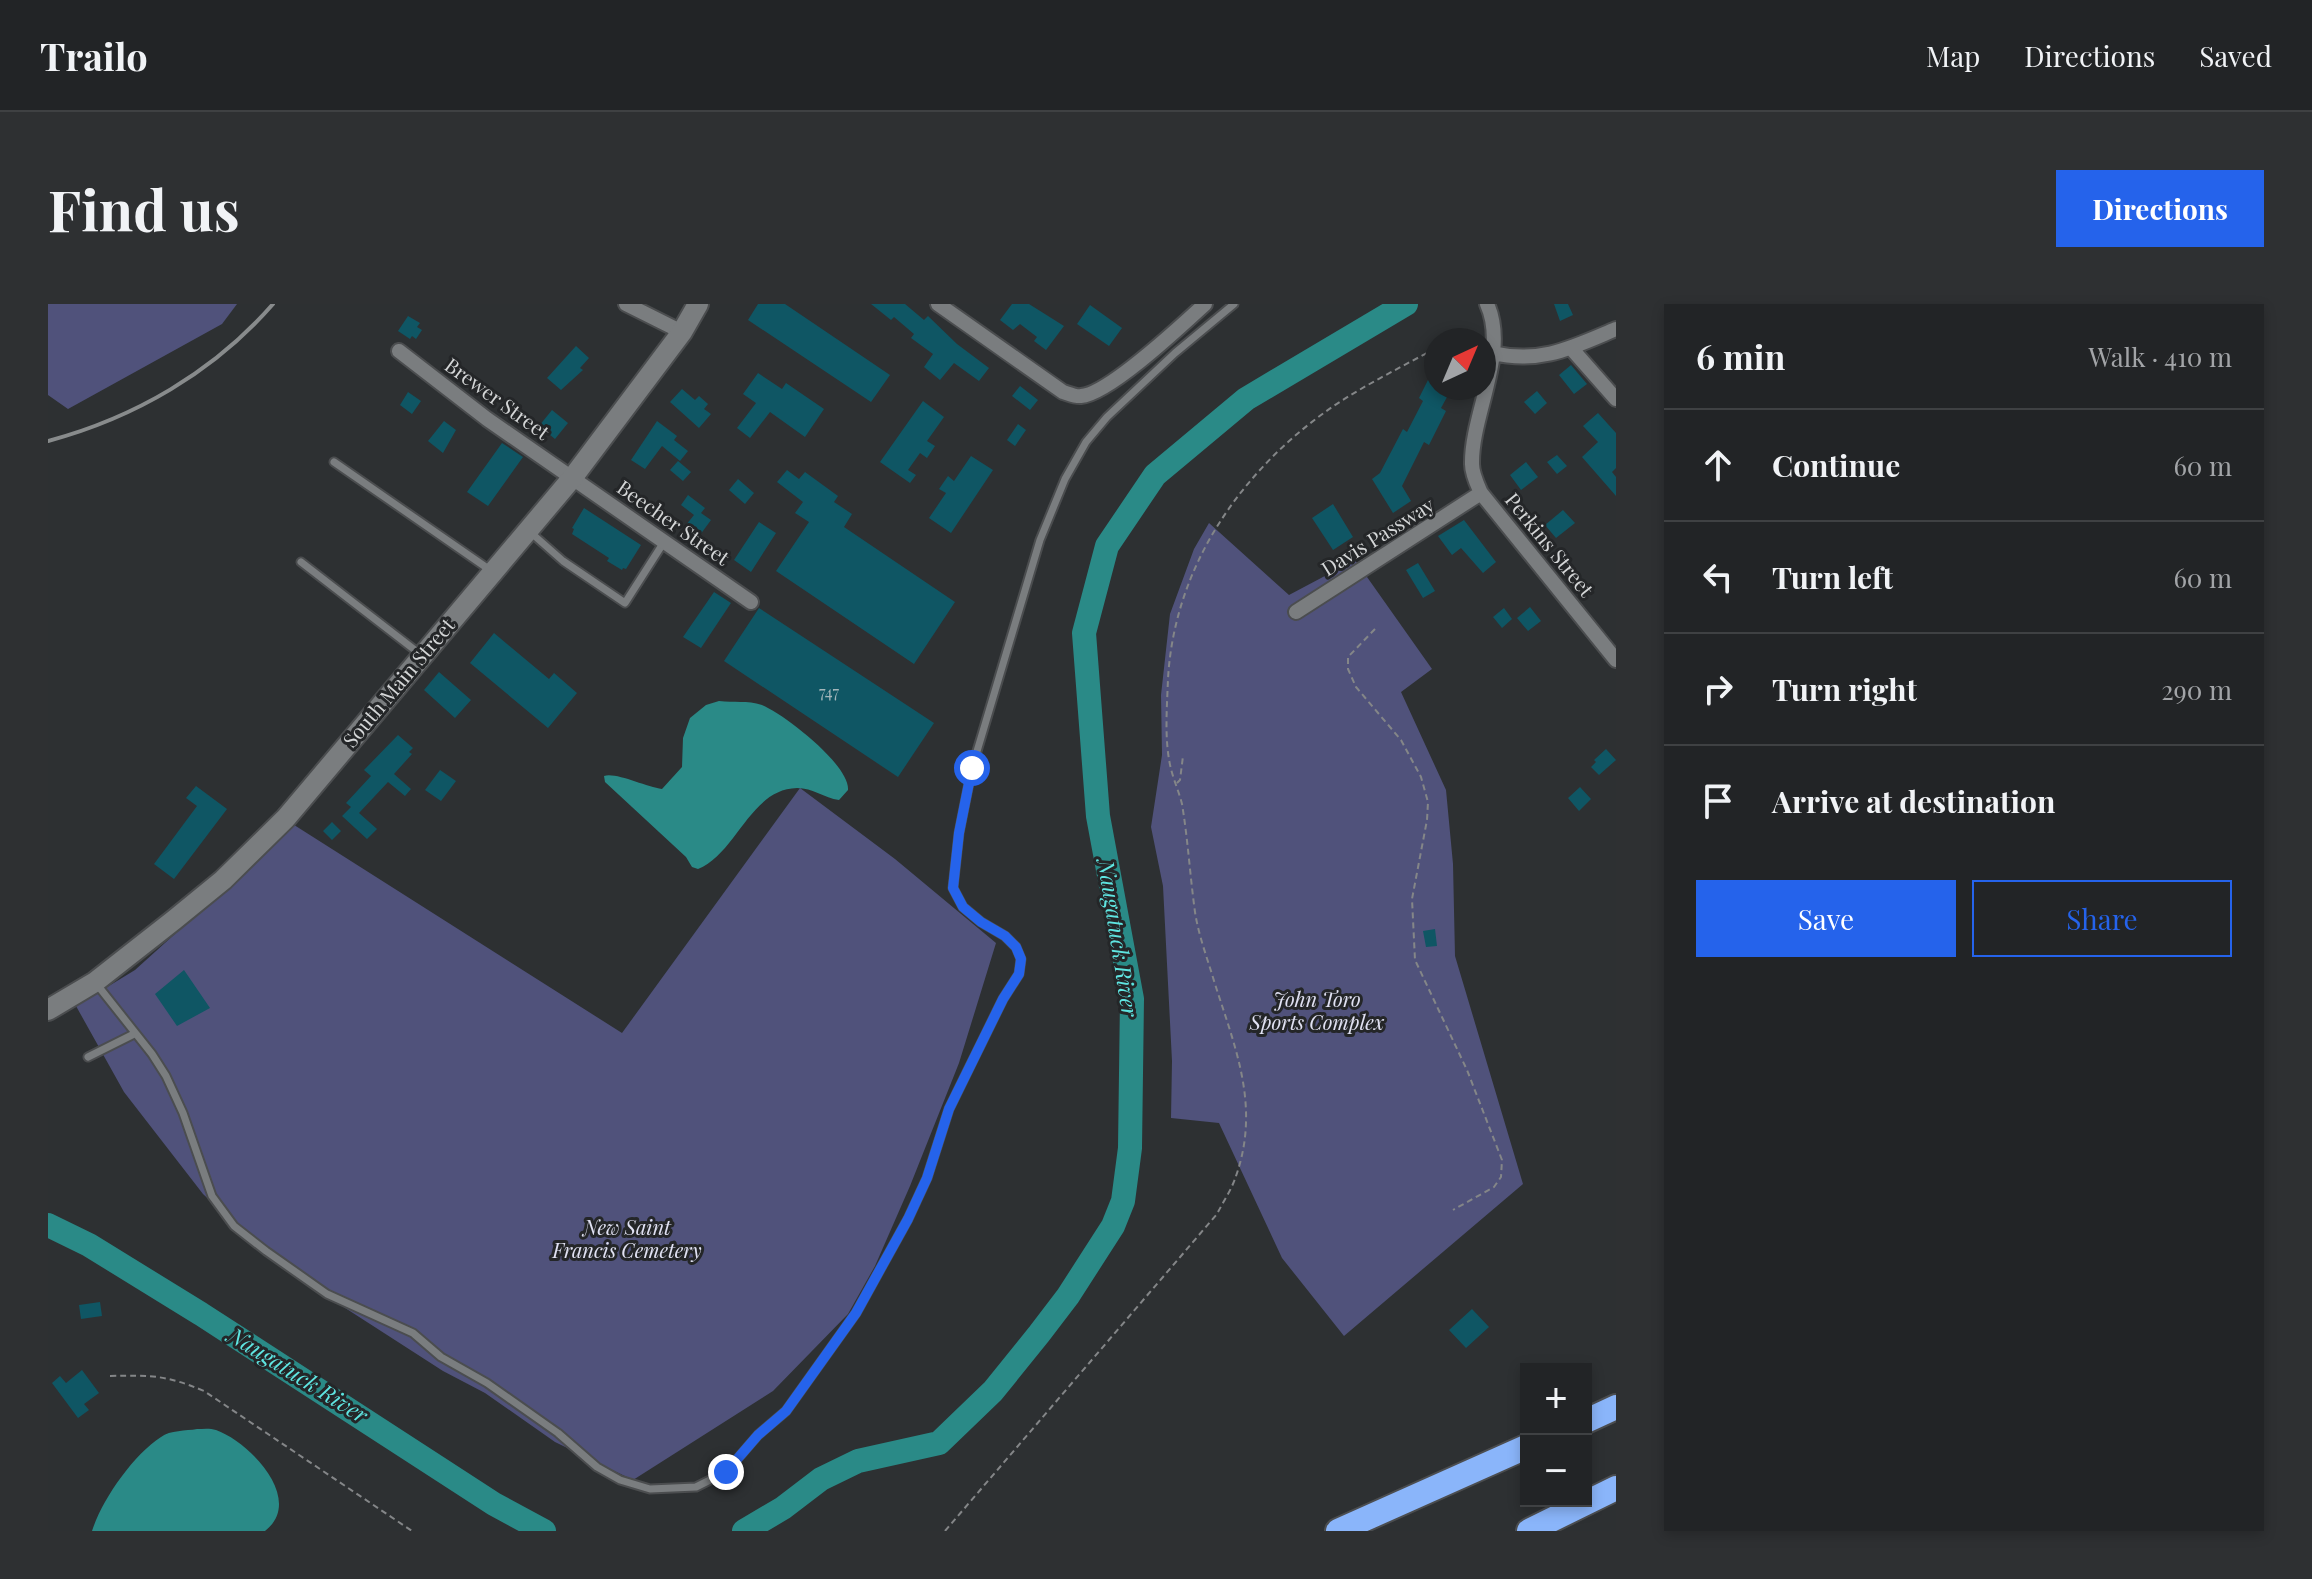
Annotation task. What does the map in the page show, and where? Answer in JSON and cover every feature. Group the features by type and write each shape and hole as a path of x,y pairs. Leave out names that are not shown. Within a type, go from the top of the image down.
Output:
{"highway":[{"path":"1592,1418 1616,1407"},
{"path":"1338,1531 1520,1450"},
{"path":"1529,1531 1616,1488"}],"main road":[{"name":"South Main Street","path":"48,1010 95,982 223,880 286,818 573,477 682,332 698,304"}],"street":[{"path":"626,304 682,332"},
{"path":"938,304 1063,392 1081,396 1106,386 1205,304"},
{"name":"Perkins Street","path":"1487,304 1492,328"},
{"path":"1496,354 1531,358 1571,348 1616,329"},
{"path":"1571,348 1616,399"},
{"name":"Brewer Street","path":"399,351 487,419 573,477"},
{"name":"Perkins Street","path":"1484,400 1472,448 1472,468 1481,493 1616,660"},
{"name":"Beecher Street","path":"573,477 751,602"},
{"name":"Davis Passway","path":"1296,612 1481,493"}],"lane":[{"path":"95,982 152,1054 183,1113 212,1196 234,1226 287,1266 350,1306 413,1333 441,1357 487,1383 558,1433 597,1467 620,1480 650,1489 696,1487 726,1472 758,1435 786,1411 856,1313 908,1219 927,1178 949,1109 1003,999 1019,974 1021,959 1016,947 963,907 953,888 959,833 972,768 1040,540 1065,479 1086,442 1107,417 1175,353 1234,304"},
{"path":"334,462 492,571"},
{"path":"527,530 563,561 625,603 665,541"},
{"path":"301,562 421,656"},
{"path":"88,1057 134,1034"}],"path":[{"path":"945,1531 1217,1214 1235,1179 1247,1130 1247,1106 1237,1051 1196,916 1181,804 1171,768 1167,713 1170,659 1177,618 1212,531 1240,493 1285,444 1323,414 1424,355"},
{"path":"1375,629 1348,657 1348,669 1356,687 1401,740 1421,777 1428,802 1412,899 1415,960 1467,1070 1502,1160 1501,1177 1494,1187 1453,1210"},
{"path":"1176,784 1180,780 1183,756"},
{"path":"110,1376 154,1375 172,1378 204,1391 412,1531"}],"green space":[{"path":"48,304 237,304 222,324 68,409 48,395"},
{"name":"John Toro Sports Complex","path":"1209,523 1289,595 1355,560 1432,669 1401,692 1446,790 1453,864 1455,956 1523,1184 1344,1336 1282,1258 1219,1123 1171,1118 1172,1061 1163,886 1151,827 1162,755 1161,695 1170,614 1194,549"},
{"name":"New Saint Francis Cemetery","path":"800,788 895,859 996,943 959,1063 910,1186 875,1266 848,1314 773,1391 633,1480 555,1442 485,1393 443,1371 325,1295 263,1251 203,1194 124,1092 76,1006 135,970 228,886 291,823 622,1033"}],"shaded area":[{"path":"719,701 756,703 772,710 827,754 846,780 848,790 839,800 803,788 781,791 755,810 723,850 698,869 692,867 686,857 605,782 604,776 616,776 662,789 682,767 683,738 690,718 706,705"},
{"path":"214,1429 230,1437 244,1446 268,1473 279,1504 276,1518 265,1531 92,1531 111,1492 150,1445 173,1432"}],"building":[{"path":"758,304 785,304 890,375 871,402 748,320"},
{"path":"871,304 905,304 924,320 928,316 957,344 989,368 979,381 954,363 940,380 924,367 933,354 911,338 914,334 894,317 891,320"},
{"path":"1012,304 1029,304 1064,326 1046,350 1034,341 1037,337 1020,324 1013,330 1000,320"},
{"path":"1554,304 1568,304 1573,315 1560,321"},
{"path":"1090,305 1122,328 1109,346 1077,324"},
{"path":"408,316 420,323 417,327 422,330 416,339 412,336 410,339 398,331"},
{"path":"576,346 589,358 580,368 583,370 561,390 547,378"},
{"path":"1571,365 1587,384 1574,394 1559,375"},
{"path":"758,373 782,389 786,383 824,409 805,437 770,412 750,438 737,428 756,403 743,394"},
{"path":"1020,386 1038,400 1030,410 1012,396"},
{"path":"1424,388 1424,400 1445,400 1441,408 1446,411 1429,445 1424,442 1402,486 1411,501 1393,513 1372,479 1380,473 1403,429 1407,432 1423,401 1419,398"},
{"path":"682,389 695,400 699,396 708,404 704,409 711,414 699,428 670,402"},
{"path":"1537,391 1547,403 1535,414 1524,402"},
{"path":"408,392 421,401 412,414 400,405"},
{"path":"923,401 944,417 927,441 935,446 927,458 920,453 908,470 916,475 910,483 880,462"},
{"path":"552,410 568,423 555,439 539,426"},
{"path":"1598,413 1616,433 1616,468 1612,472 1616,477 1616,496 1582,457 1598,442 1583,426"},
{"path":"444,421 456,430 443,453 428,441"},
{"path":"657,421 677,436 674,440 688,451 680,461 662,446 645,469 631,460"},
{"path":"1018,424 1026,430 1015,446 1007,440"},
{"path":"502,443 523,457 488,506 467,492"},
{"path":"1557,455 1567,466 1557,474 1547,462"},
{"path":"971,456 993,470 951,533 929,518 946,493 939,489 948,476 954,481"},
{"path":"678,461 691,472 683,481 670,470"},
{"path":"1526,462 1538,477 1521,490 1510,475"},
{"path":"787,470 799,479 805,472 838,496 834,502 852,514 844,527 955,602 914,664 776,571 809,522 795,513 803,502 777,482"},
{"path":"738,479 754,493 745,504 729,490"},
{"path":"688,495 705,508 701,513 711,520 700,535 686,525 694,515 681,505"},
{"path":"1333,504 1353,537 1333,550 1312,518"},
{"path":"584,508 641,545 626,569 622,570 607,561 609,558 572,534 572,528"},
{"path":"1563,510 1575,523 1556,538 1545,525"},
{"path":"1464,520 1496,562 1483,573 1461,548 1452,555 1438,536"},
{"path":"759,522 776,533 751,572 734,560"},
{"path":"1418,563 1435,591 1423,598 1406,570"},
{"path":"714,592 731,603 701,648 683,637"},
{"path":"1530,607 1541,621 1528,631 1517,618"},
{"path":"759,608 934,723 898,777 724,661"},
{"path":"1504,608 1512,619 1502,628 1493,617"},
{"path":"494,633 549,679 554,673 577,693 548,728 470,663"},
{"path":"439,672 471,700 455,718 424,690"},
{"path":"398,735 413,748 409,752 412,754 394,774 411,789 405,796 388,782 359,813 377,829 367,839 342,816 351,807 346,803 371,776 364,770"},
{"path":"1606,749 1616,760 1599,775 1591,767"},
{"path":"440,770 456,781 441,801 425,790"},
{"path":"196,786 227,809 174,879 154,864 197,806 186,798"},
{"path":"1580,787 1591,799 1579,811 1568,798"},
{"path":"332,822 341,831 332,840 323,831"},
{"path":"1435,929 1437,946 1426,947 1423,931"},
{"path":"184,970 210,1008 177,1026 155,994"},
{"path":"100,1302 102,1316 81,1319 79,1305"},
{"path":"1472,1309 1489,1327 1466,1348 1449,1330"},
{"path":"82,1370 99,1393 84,1404 89,1410 78,1418 52,1383 60,1376 66,1383"}],"waterway":[{"name":"Naugatuck River","path":"744,1531 783,1508 821,1479 858,1461 939,1443 993,1391 1039,1334 1068,1296 1113,1226 1123,1201 1130,1148 1132,999 1098,816 1084,633 1107,546 1155,475 1246,399 1406,304"},
{"name":"Naugatuck River","path":"48,1225 89,1245 201,1314 494,1504 544,1531"}],"railway":[{"path":"48,441 111,419 171,389 225,351 273,304"}],"route":[{"path":"726,1472 758,1435 786,1411 856,1313 908,1219 927,1178 949,1109 1003,999 1019,974 1021,959 1016,947 963,907 953,888 959,833 972,768"}]}
